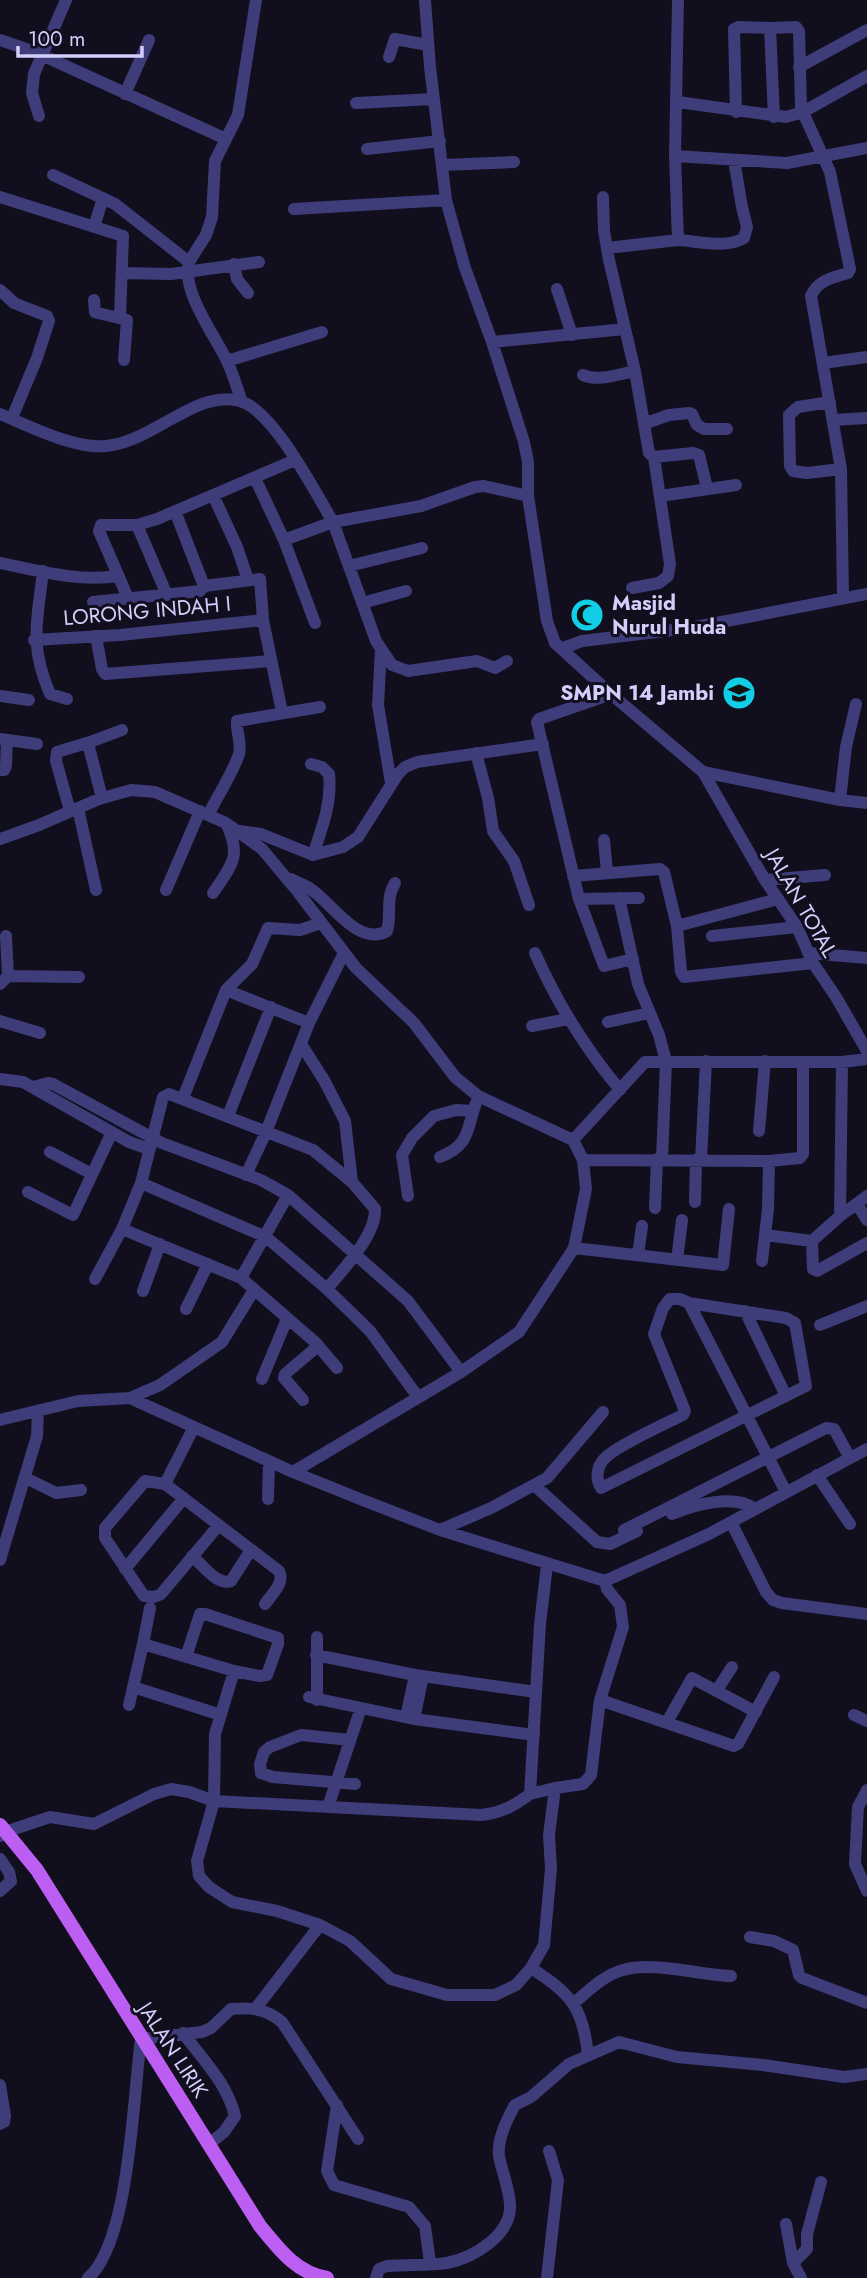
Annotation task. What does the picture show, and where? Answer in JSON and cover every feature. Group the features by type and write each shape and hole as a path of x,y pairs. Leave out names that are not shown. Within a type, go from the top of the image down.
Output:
{"main road":[{"name":"JALAN LIRIK","path":"2,1831 37,1870 260,2226 298,2268 314,2276 327,2278"}],"street":[{"path":"38,116 32,84 66,0"},
{"path":"188,267 206,235 212,217 215,160 238,115 256,0"},
{"path":"425,0 446,200 465,268 524,442 528,496 547,621 555,643 703,772 867,803"},
{"path":"678,0 675,156 678,240"},
{"path":"736,111 734,29 796,27 799,30 803,112 832,181 850,269 848,273 825,280 816,286 811,296 841,469 843,598"},
{"path":"770,28 774,117"},
{"path":"799,67 867,30"},
{"path":"389,57 395,39 428,45"},
{"path":"0,40 42,55 226,139"},
{"path":"125,94 149,40"},
{"path":"678,102 786,117 803,112 867,76"},
{"path":"356,103 434,99"},
{"path":"367,149 440,141"},
{"path":"675,156 787,163 867,148"},
{"path":"607,248 678,240 737,243 744,238 747,227 734,160"},
{"path":"442,165 514,162"},
{"path":"53,175 115,204 188,267 204,319 227,361 242,401"},
{"path":"0,197 124,237 120,317"},
{"path":"603,197 607,248 635,372 640,407 646,423 648,447 654,457 670,564 668,576 659,583 632,588"},
{"path":"94,227 103,198"},
{"path":"293,209 446,200"},
{"path":"122,273 153,275 188,267 259,262"},
{"path":"234,264 237,279 248,293"},
{"path":"557,289 572,335"},
{"path":"0,290 15,303 47,317 48,321 37,358 6,416 86,446 107,446 125,442 209,402 226,399 242,401 260,414 273,429 333,522 372,632 392,665 408,671 477,661 495,668 507,661"},
{"path":"94,300 95,312 127,320 124,360"},
{"path":"492,342 625,329"},
{"path":"227,361 322,332"},
{"path":"823,363 867,357"},
{"path":"583,375 599,378 635,372"},
{"path":"830,402 797,407 789,415 790,466 793,471 807,473 841,469"},
{"path":"646,423 669,415 689,413 697,425 704,429 727,429"},
{"path":"834,420 867,418"},
{"path":"654,457 693,453 699,455 707,488"},
{"path":"128,598 100,525 137,525 295,460"},
{"path":"255,478 284,540 315,623"},
{"path":"660,496 736,485"},
{"path":"284,540 333,522 421,506 475,487 484,486 528,496"},
{"path":"213,495 237,547 248,580"},
{"path":"175,511 205,586"},
{"path":"137,525 167,595"},
{"path":"349,566 422,548"},
{"path":"0,563 78,579 118,576"},
{"path":"43,571 34,640 39,670 50,694 67,699"},
{"path":"93,602 200,591 205,586 261,580 263,620 282,712"},
{"path":"362,603 406,591"},
{"path":"563,648 582,641 690,628 867,594"},
{"name":"LORONG INDAH I","path":"34,640 263,620"},
{"path":"96,636 105,674 271,661"},
{"path":"381,649 378,705 391,783"},
{"path":"611,694 537,722 579,899 604,966 633,959"},
{"path":"0,696 29,700"},
{"path":"840,800 846,747 856,704"},
{"path":"166,890 204,813 239,754 237,721 320,707"},
{"path":"96,890 74,810 56,761 57,752 122,730"},
{"path":"0,770 4,770 6,766 4,740 37,744"},
{"path":"90,742 102,798"},
{"path":"237,831 261,834 313,855 343,848 358,837 391,783 405,767 416,762 543,744"},
{"path":"476,753 488,797 493,831 514,861 529,905"},
{"path":"311,764 322,767 329,774 331,787 330,802 313,855"},
{"name":"JALAN TOTAL","path":"703,772 867,1051"},
{"path":"0,839 102,798 131,790 155,792 226,823 262,849 356,968 414,1023 455,1077 478,1096 573,1140 583,1160 586,1189 574,1248 519,1332 461,1372 293,1472"},
{"path":"213,893 234,861 236,850 226,823"},
{"path":"604,840 607,872"},
{"path":"573,876 660,869 664,872 677,926 681,972 684,977 811,958 867,958"},
{"path":"765,880 825,875"},
{"path":"285,876 311,889 352,926 369,934 380,935 387,931 390,892 394,883"},
{"path":"619,898 638,984 659,1035 666,1061 655,1208"},
{"path":"579,899 639,898"},
{"path":"677,926 778,899"},
{"path":"183,1098 226,990 253,964 268,928 300,930 321,923"},
{"path":"712,936 796,927"},
{"path":"6,936 4,980 79,978"},
{"path":"246,1175 309,1023 344,953"},
{"path":"535,953 568,1019 600,1067 620,1090"},
{"path":"226,990 309,1023"},
{"path":"228,1116 271,1007"},
{"path":"608,1022 649,1013"},
{"path":"532,1026 568,1019"},
{"path":"0,1021 40,1033"},
{"path":"301,1044 324,1080 345,1121 352,1182"},
{"path":"573,1140 645,1062 842,1062 867,1059"},
{"path":"695,1202 706,1061"},
{"path":"760,1131 765,1061"},
{"path":"583,1160 793,1160 803,1154 803,1062"},
{"path":"840,1216 842,1062"},
{"path":"0,1079 23,1082 111,1132 246,1175 288,1195 408,1301 461,1372"},
{"path":"33,1087 53,1084 150,1143"},
{"path":"95,1279 122,1228 141,1183 163,1097 169,1094 313,1150 352,1182 374,1209 375,1217 355,1254 327,1289"},
{"path":"440,1157 455,1151 464,1142 478,1096"},
{"path":"408,1196 402,1155 412,1138 434,1116 456,1110 473,1111"},
{"path":"28,1192 73,1215 111,1132"},
{"path":"50,1152 92,1174"},
{"path":"762,1261 769,1161"},
{"path":"141,1183 266,1237 327,1289 370,1331 418,1397"},
{"path":"241,1278 288,1195"},
{"path":"765,1235 812,1241 862,1200 867,1220"},
{"path":"574,1248 723,1265 729,1209"},
{"path":"677,1260 682,1220"},
{"path":"638,1255 642,1226"},
{"path":"122,1228 241,1278 318,1346 337,1368"},
{"path":"812,1241 813,1269 817,1271 867,1243"},
{"path":"143,1291 160,1244"},
{"path":"186,1309 208,1264"},
{"path":"0,1420 78,1401 130,1398 160,1385 222,1342 254,1290"},
{"path":"670,1299 745,1311 786,1318 795,1323 806,1386 600,1487 597,1474 606,1457 683,1415 685,1411 654,1334 663,1308 670,1299"},
{"path":"690,1303 786,1492"},
{"path":"820,1325 867,1306"},
{"path":"745,1311 786,1396"},
{"path":"262,1379 287,1319"},
{"path":"303,1401 284,1375 318,1346"},
{"path":"130,1398 293,1472 440,1530 605,1581 731,1522 867,1449"},
{"path":"0,1560 37,1436 38,1411"},
{"path":"440,1530 500,1504 547,1478 603,1412"},
{"path":"165,1484 194,1427"},
{"path":"624,1530 829,1427 834,1429 850,1458"},
{"path":"268,1499 269,1461"},
{"path":"817,1475 850,1524"},
{"path":"26,1478 56,1493 80,1490"},
{"path":"219,1525 161,1594 154,1597 145,1596 105,1538 106,1528 145,1481 165,1484 184,1498 279,1571 280,1582 265,1604"},
{"path":"534,1485 593,1540 603,1544 610,1544 685,1509 733,1501 749,1504 755,1509"},
{"path":"125,1569 184,1498"},
{"path":"731,1522 765,1591 773,1600 867,1614"},
{"path":"192,1556 219,1581 225,1583 232,1581 251,1550"},
{"path":"530,1794 540,1624 547,1564"},
{"path":"2,1831 50,1818 94,1824 154,1794 171,1789 214,1801 481,1815 497,1813 516,1805 530,1794 583,1784 591,1775 600,1700 623,1628 620,1605 607,1589 605,1581"},
{"path":"129,1705 150,1608"},
{"path":"144,1644 186,1657 234,1671 259,1676 267,1675 278,1638 200,1614 186,1657"},
{"path":"317,1637 313,1698 410,1718 534,1735"},
{"path":"316,1655 419,1676 536,1692"},
{"path":"719,1687 732,1667"},
{"path":"234,1671 215,1734 214,1801 197,1861 199,1876 232,1902 320,1925 350,1941 391,1979 447,1995 495,1995 516,1985 531,1968 544,1945 555,1788"},
{"path":"670,1718 692,1678 700,1675 755,1712"},
{"path":"410,1718 419,1676"},
{"path":"600,1700 670,1718 709,1738 734,1746 738,1744 774,1677"},
{"path":"133,1687 221,1715"},
{"path":"328,1807 360,1708"},
{"path":"854,1715 867,1721"},
{"path":"350,1740 301,1735 264,1752 261,1773 272,1777 355,1784"},
{"path":"867,1790 858,1807 855,1864 867,1891"},
{"path":"0,1859 12,1881 0,1891"},
{"path":"256,2008 320,1925"},
{"path":"750,1937 774,1941 793,1950 802,1978 867,2003"},
{"path":"531,1968 561,1987 574,2003 585,2027 588,2055"},
{"path":"574,2003 601,1980 623,1969 667,1968 706,1976 730,1976"},
{"path":"88,2278 107,2247 123,2200 141,2039 202,2032 211,2028 231,2009 256,2008 271,2013 282,2022 358,2138"},
{"path":"183,2033 211,2067 231,2098 234,2116 223,2132 209,2144"},
{"path":"376,2278 379,2269 387,2266 446,2263 468,2255 500,2234 507,2223 510,2206 499,2150 513,2108 517,2103 531,2097 569,2064 613,2043 625,2042 677,2057 763,2065 844,2077 867,2074"},
{"path":"0,2087 5,2116 4,2122 0,2124"},
{"path":"337,2105 327,2171 334,2185 409,2207 425,2227 430,2263"},
{"path":"547,2278 558,2180 550,2151"},
{"path":"793,2263 807,2249 807,2234 821,2182"},
{"path":"786,2224 793,2263 801,2278"}],"place":[{"name":"Masjid Nurul Huda","path":"587,615"},
{"name":"SMPN 14 Jambi","path":"739,693"}]}
